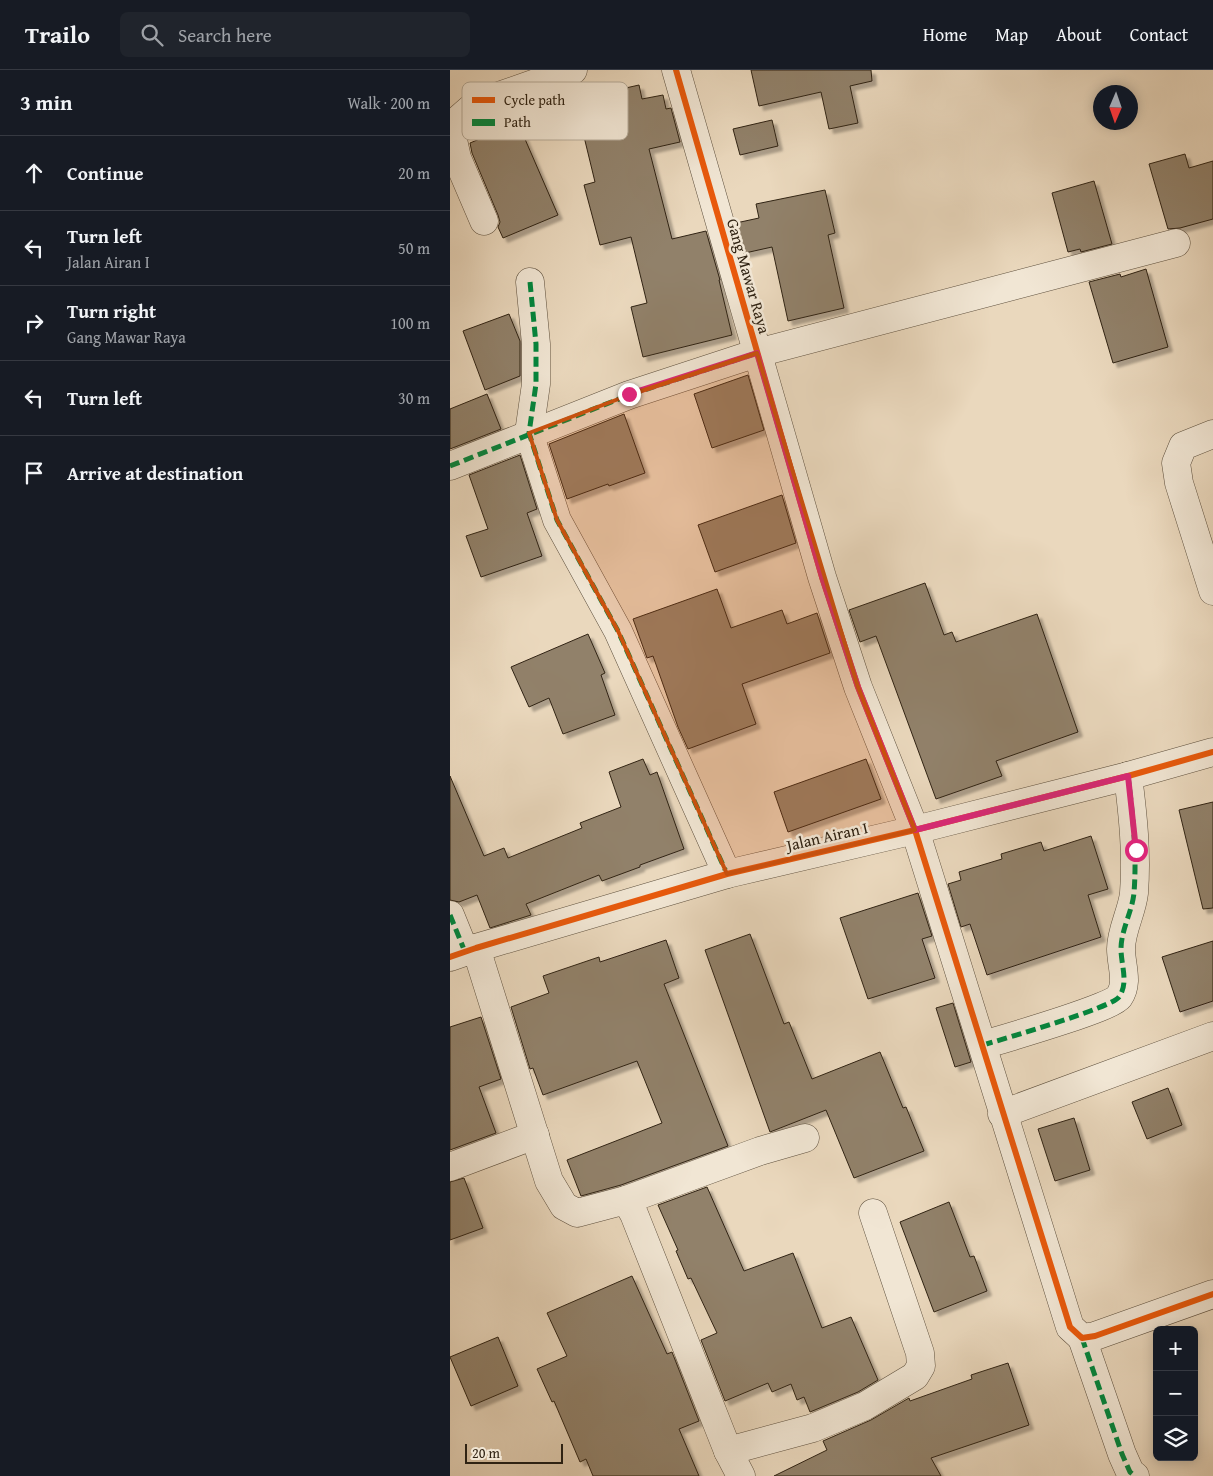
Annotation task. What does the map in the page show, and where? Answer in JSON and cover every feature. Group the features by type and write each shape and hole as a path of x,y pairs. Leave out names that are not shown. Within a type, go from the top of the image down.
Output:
{"street":[{"path":"539,82 573,70"},
{"name":"Gang Mawar Raya","path":"676,70 822,577 858,687 915,830 1002,1114 1070,1327 1082,1338 1122,1454 1130,1472 1135,1476"},
{"path":"462,116 459,119 454,140 457,158 484,221"},
{"path":"450,466 629,394 757,353 1176,243"},
{"path":"530,282 536,352 536,384 529,433 557,520 618,631 727,874"},
{"path":"1213,434 1183,446 1176,463 1179,483 1213,591"},
{"name":"Jalan Airan I","path":"464,952 727,874 915,830 1128,776 1213,752"},
{"path":"982,1045 1097,1009 1118,998 1124,986 1121,950 1122,934 1134,896 1136,850 1128,776"},
{"path":"450,915 535,1136 549,1181 564,1206 577,1213 626,1200 760,1151 805,1138"},
{"path":"1002,1114 1213,1036"},
{"path":"450,1167 535,1136"},
{"path":"626,1200 634,1214 728,1451 742,1476"},
{"path":"728,1451 813,1428 865,1406 915,1376 921,1366 920,1353 873,1213"},
{"path":"1082,1338 1095,1336 1213,1294"}],"highlighted area":[{"path":"757,353 858,687 915,830 727,874 618,631 557,520 529,433 629,395"}],"building":[{"path":"751,70 871,70 872,81 850,86 858,123 829,129 821,92 759,106"},
{"path":"639,85 642,99 663,95 666,109 671,108 680,142 649,149 672,239 706,231 720,280 732,335 643,357 631,307 647,303 631,237 600,245 584,185 595,182 585,140 628,140 628,87"},
{"path":"772,120 778,146 740,155 733,129"},
{"path":"477,140 525,140 558,215 503,238 498,227 500,222 498,215 472,153 470,143"},
{"path":"1185,154 1189,168 1213,161 1213,219 1180,228 1168,229 1149,164"},
{"path":"1094,181 1112,244 1081,252 1080,249 1068,252 1052,193"},
{"path":"825,190 835,233 828,235 844,308 788,321 772,247 745,253 736,223 759,218 756,204"},
{"path":"1146,269 1168,347 1113,363 1089,282 1120,274 1121,277"},
{"path":"509,314 520,341 520,376 485,390 463,331"},
{"path":"748,375 764,430 712,448 694,394"},
{"path":"487,394 501,429 450,449 450,409"},
{"path":"624,414 645,473 567,499 549,444"},
{"path":"520,455 537,509 527,513 542,556 481,577 466,536 488,529 469,475"},
{"path":"782,495 796,543 715,572 698,525"},
{"path":"925,583 944,635 952,632 956,642 1037,614 1078,732 996,761 1002,776 936,799 876,636 860,642 849,610"},
{"path":"717,589 731,628 782,610 787,624 817,613 830,653 742,684 756,724 688,749 678,727 653,656 647,658 633,619"},
{"path":"588,634 605,673 601,675 615,715 563,734 549,698 529,707 511,667"},
{"path":"643,759 650,775 657,772 684,849 602,881 599,875 526,904 531,915 490,928 477,895 459,902 450,900 450,776 484,856 504,848 508,858 582,828 580,823 621,807 609,772"},
{"path":"866,759 881,799 788,832 774,792"},
{"path":"1213,802 1213,908 1203,909 1179,810"},
{"path":"1091,836 1108,889 1088,895 1101,937 987,975 970,924 961,927 948,884 961,880 959,872 1002,859 1001,854 1041,842 1044,851"},
{"path":"918,893 932,936 922,939 935,978 868,999 840,918"},
{"path":"750,934 784,1024 789,1022 812,1079 880,1052 903,1108 906,1107 924,1151 854,1178 826,1110 770,1132 705,950"},
{"path":"666,940 679,978 664,984 728,1146 621,1185 581,1196 567,1160 662,1123 637,1061 543,1095 533,1068 530,1069 511,1007 549,993 543,976 599,957 600,962"},
{"path":"1213,941 1213,1001 1180,1012 1162,957"},
{"path":"953,1003 971,1062 955,1067 936,1008"},
{"path":"481,1017 501,1079 479,1087 496,1133 450,1150 450,1027"},
{"path":"1168,1088 1182,1125 1147,1139 1132,1102"},
{"path":"1074,1118 1090,1170 1055,1181 1038,1129"},
{"path":"464,1178 483,1228 450,1240 450,1182"},
{"path":"707,1187 744,1271 793,1253 822,1328 851,1317 878,1380 858,1392 810,1412 804,1397 797,1400 791,1384 772,1392 768,1383 725,1401 701,1340 717,1333 691,1278 688,1279 676,1251 678,1250 658,1205"},
{"path":"949,1202 970,1257 974,1256 987,1291 934,1312 900,1222"},
{"path":"632,1276 667,1354 672,1352 699,1421 679,1429 699,1476 593,1476 586,1459 580,1462 554,1401 552,1402 537,1369 567,1356 547,1313"},
{"path":"498,1337 518,1386 471,1406 450,1357"},
{"path":"1008,1363 1029,1425 931,1458 941,1476 774,1476 827,1450 823,1441 871,1420 909,1398 910,1401 972,1379 971,1375"}],"marked path":[{"path":"530,282 536,344 536,384 529,433 557,520 618,631 727,874"},
{"path":"450,466 629,395 757,353"},
{"path":"983,1045 1056,1023 1097,1008 1112,1002 1122,992 1124,974 1121,942 1133,900 1135,878 1134,834 1128,776"},
{"path":"450,915 465,952"},
{"path":"1082,1338 1122,1454 1130,1472 1135,1476"}],"cycle path":[{"path":"676,70 822,577 858,687 915,830 1070,1327 1082,1338 1095,1336 1213,1294"},
{"path":"450,957 727,874 915,830 1128,776 1213,752"}],"route":[{"path":"629,394 757,353 822,577 858,687 915,830 1128,776 1136,850"}]}
